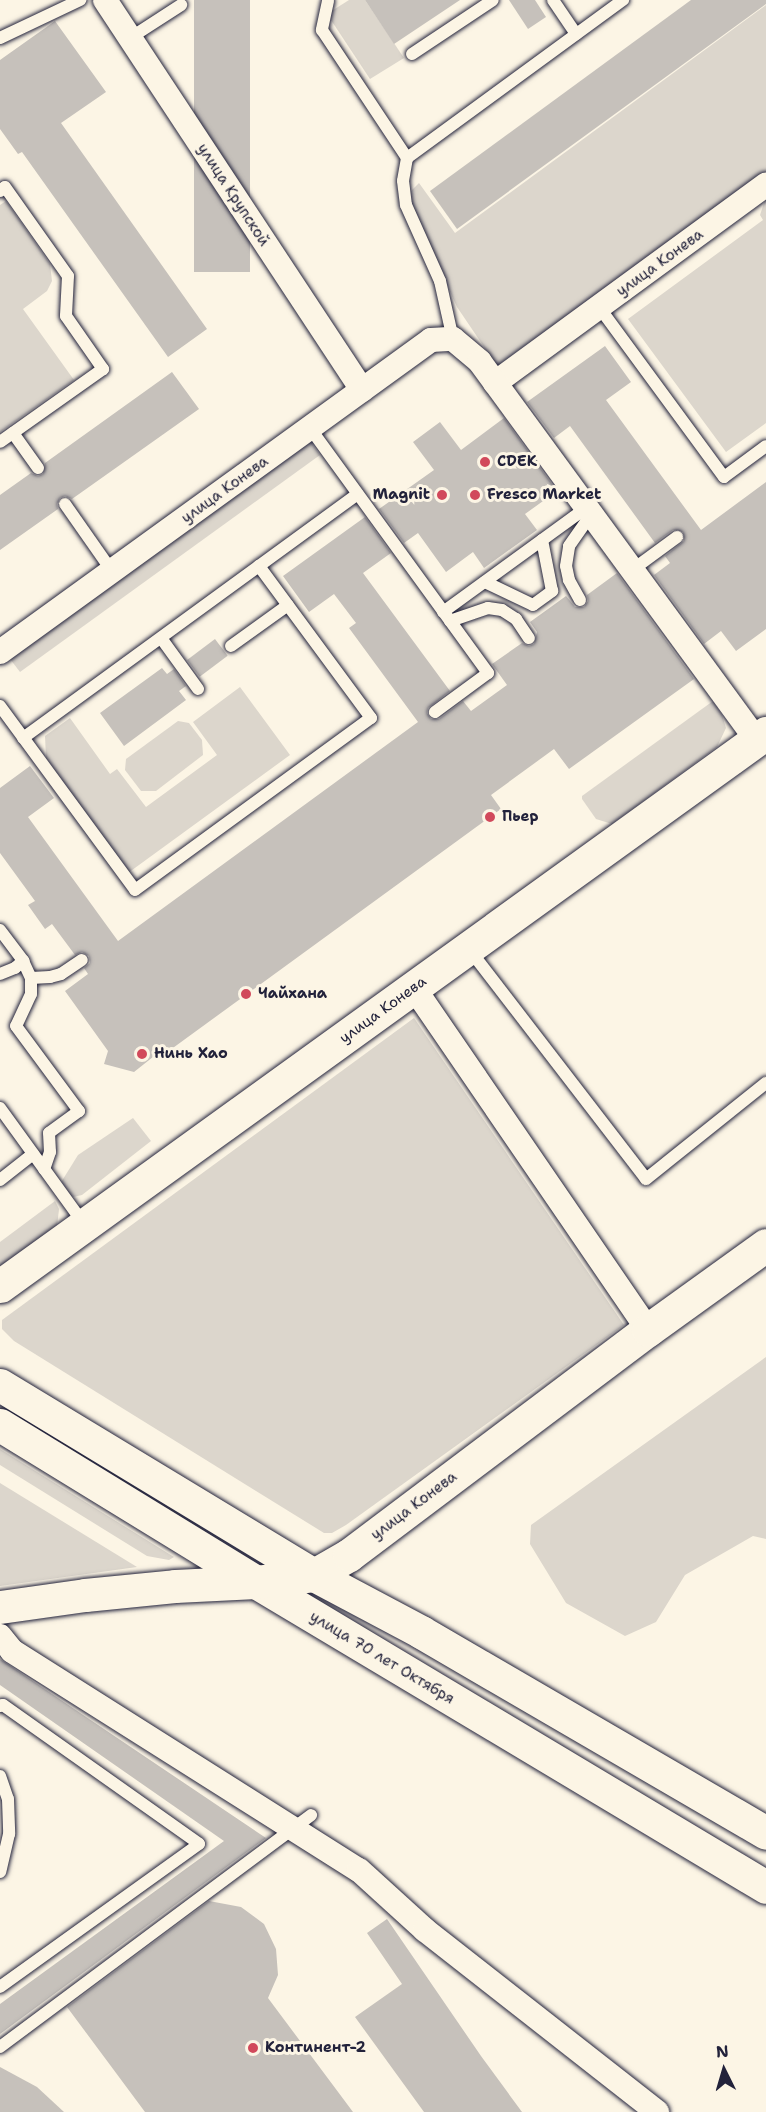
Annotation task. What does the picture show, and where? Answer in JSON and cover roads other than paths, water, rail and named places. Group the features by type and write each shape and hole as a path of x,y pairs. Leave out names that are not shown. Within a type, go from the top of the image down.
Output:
{"main road":[{"name":"улица Конева","path":"0,1286 761,737"},
{"name":"улица Конева","path":"0,1607 164,1587 256,1582 314,1575 349,1555 648,1330 766,1245"},
{"path":"0,1384 314,1575 421,1632 766,1833"},
{"name":"улица 70 лет Октября","path":"0,1425 256,1582 766,1887"}],"street":[{"name":"улица Крупской","path":"105,0 362,390"},
{"name":"улица Конева","path":"495,383 766,185"},
{"name":"улица Конева","path":"0,652 431,340 453,339"},
{"path":"453,339 480,362 632,570 761,737"},
{"path":"414,988 648,1330"},
{"path":"0,1636 12,1651 303,1822 425,1930 657,2112"}],"lane":[{"path":"0,38 80,0"},
{"path":"328,0 322,30 407,158 403,181 406,205 441,281 453,339"},
{"path":"412,54 493,0"},
{"path":"554,0 576,34"},
{"path":"407,158 623,0"},
{"path":"130,38 181,5"},
{"path":"0,191 5,187 68,276 66,316 103,369 0,442"},
{"path":"599,307 724,477 766,446"},
{"path":"310,428 488,673 435,712"},
{"path":"13,433 38,468"},
{"path":"23,738 358,494"},
{"path":"65,504 112,571"},
{"path":"447,617 485,582 542,540 589,511"},
{"path":"580,600 569,580 566,566 569,546 589,511"},
{"path":"632,570 677,537"},
{"path":"485,582 533,605 552,591 542,540"},
{"path":"0,706 135,890 371,718 260,566"},
{"path":"231,646 288,605"},
{"path":"447,617 488,608 502,610 516,619 529,638"},
{"path":"161,638 198,689"},
{"path":"0,930 23,961 30,978 31,994 16,1026 79,1111 49,1133 50,1152 44,1169"},
{"path":"469,948 646,1179 766,1083"},
{"path":"30,978 61,974 82,960"},
{"path":"0,974 15,968 23,961"},
{"path":"0,1108 85,1225"},
{"path":"0,1180 33,1154"},
{"path":"0,1706 3,1705 199,1844 0,1987"},
{"path":"0,1776 8,1799 9,1834 0,1872"},
{"path":"0,2047 303,1822"}],"place":[{"name":"CDEK","path":"485,462"},
{"name":"Magnit","path":"442,495"},
{"name":"Fresco Market","path":"475,495"},
{"name":"Пьер","path":"490,817"},
{"name":"Чайхана","path":"246,994"},
{"name":"Нинь Хао","path":"142,1054"},
{"name":"Континент-2","path":"253,2048"}]}
